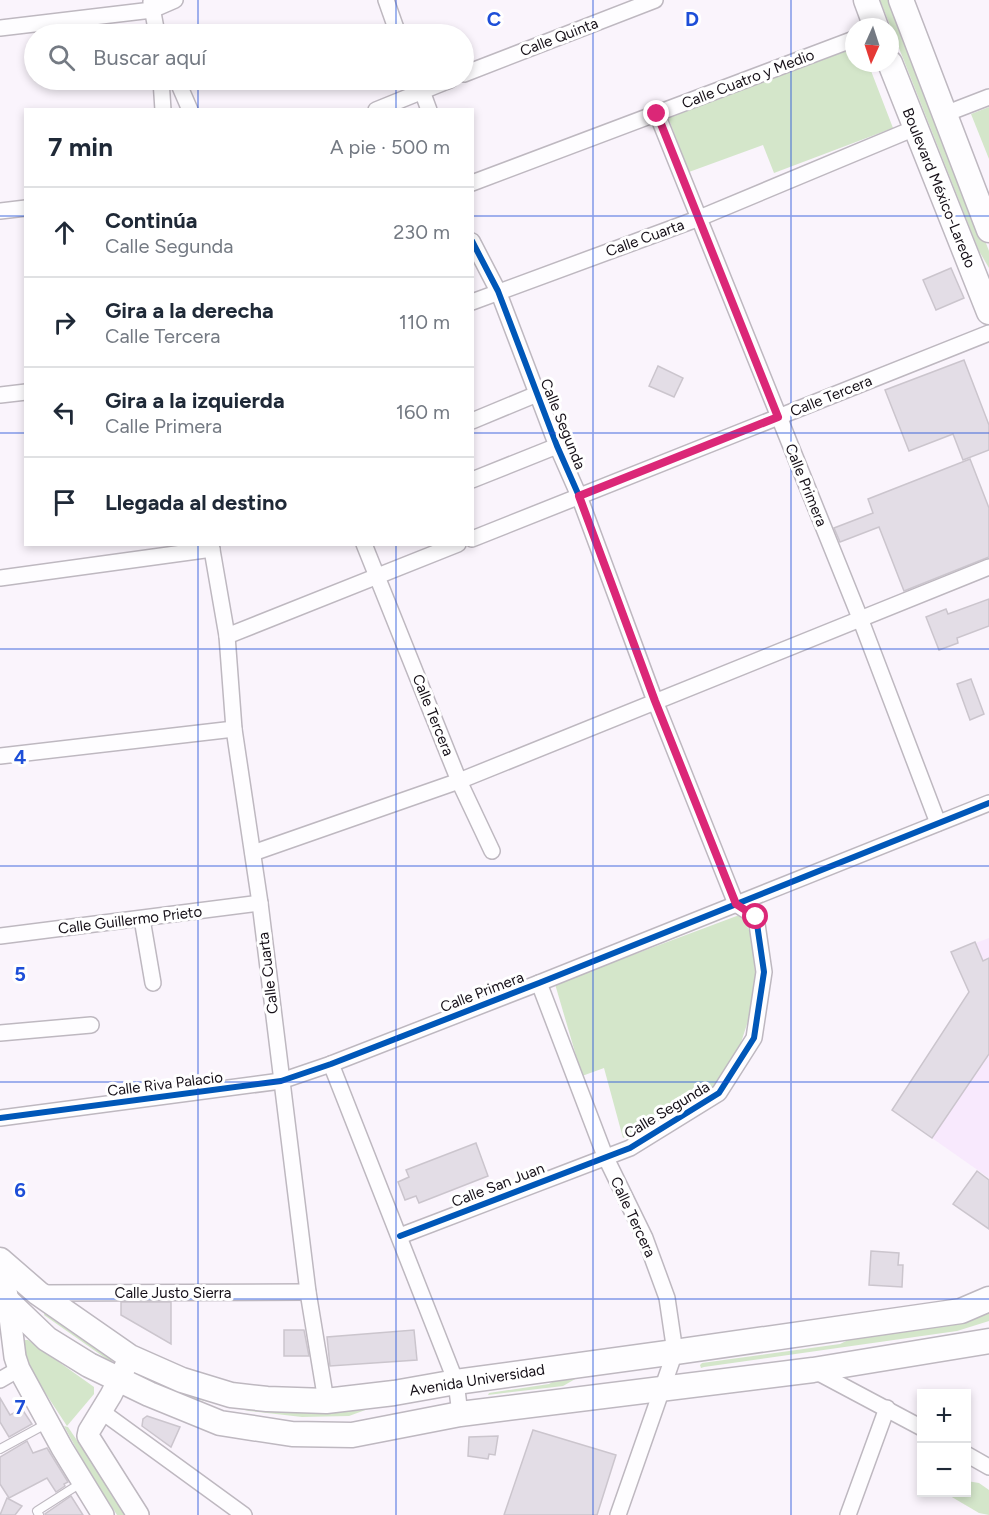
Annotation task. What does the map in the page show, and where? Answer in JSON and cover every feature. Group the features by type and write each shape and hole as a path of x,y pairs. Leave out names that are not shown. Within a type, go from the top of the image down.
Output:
{"main road":[{"path":"866,0 873,18"},
{"name":"Boulevard México-Laredo","path":"902,0 989,230"},
{"name":"Boulevard México-Laredo","path":"893,72 989,312"},
{"path":"0,1259 4,1298 19,1369 82,1482 104,1515"},
{"name":"Avenida Universidad","path":"0,1259 38,1293 130,1357 182,1380 231,1395 267,1399 326,1401 394,1393 456,1382 961,1311 989,1299"},
{"name":"Avenida Universidad","path":"4,1298 47,1339 89,1365 149,1394 220,1423 292,1434 352,1435 460,1414 813,1370 989,1341"},
{"path":"130,1357 111,1395 88,1431 88,1436 138,1515"}],"street":[{"path":"26,24 175,0"},
{"path":"386,0 390,24"},
{"name":"Calle Quinta","path":"474,70 621,6 655,0"},
{"path":"151,5 155,24"},
{"path":"0,28 24,24"},
{"name":"Calle Cuatro y Medio","path":"474,182 845,42"},
{"path":"162,90 163,108"},
{"path":"181,90 189,108"},
{"path":"380,108 411,90"},
{"path":"422,90 428,108"},
{"path":"945,114 989,97"},
{"name":"Calle Primera","path":"657,114 860,618 938,823"},
{"name":"Calle Cuarta","path":"474,301 698,219 915,128"},
{"path":"0,211 24,208"},
{"name":"Calle Segunda","path":"474,245 498,291 557,446 579,496 655,701 736,904 756,917 764,972 754,1038 720,1093 630,1148 605,1156"},
{"name":"Calle Tercera","path":"474,538 989,333"},
{"path":"0,395 24,392"},
{"path":"474,420 537,394"},
{"path":"474,479 557,446"},
{"name":"Calle Tercera","path":"365,546 459,782 492,851"},
{"path":"227,636 453,546"},
{"path":"0,578 211,547"},
{"name":"Calle Cuarta","path":"211,547 227,636 234,729 260,903 308,1292 326,1401"},
{"path":"253,853 459,782 989,567"},
{"path":"0,756 234,729"},
{"name":"Calle Primera","path":"331,1064 989,803"},
{"name":"Calle Guillermo Prieto","path":"0,936 260,903"},
{"path":"142,919 153,983"},
{"name":"Calle Tercera","path":"538,982 605,1156 645,1238 667,1298 675,1352 618,1515"},
{"path":"0,1033 91,1025"},
{"path":"331,1064 456,1382 460,1414"},
{"name":"Calle Riva Palacio","path":"0,1118 281,1081 331,1064"},
{"name":"Calle San Juan","path":"399,1236 605,1156"},
{"name":"Calle Justo Sierra","path":"38,1293 308,1292"},
{"path":"0,1380 19,1369"},
{"path":"813,1370 917,1426"},
{"path":"848,1515 887,1408"},
{"path":"101,1411 244,1515"},
{"path":"971,1457 989,1467"}],"lane":[{"path":"0,1449 48,1422"},
{"path":"36,1514 82,1482"}],"shaded area":[{"path":"989,938 989,1178 892,1110 969,992 951,952"}],"green space":[{"path":"880,0 891,0 898,18 887,18"},
{"path":"899,20 989,251 989,268 979,251 899,48"},
{"path":"845,51 845,72 871,72 893,128 774,173 763,145 689,172 668,117"},
{"path":"989,107 989,159 971,114"},
{"path":"742,914 751,935 756,980 748,1021 737,1055 714,1089 681,1111 623,1138 604,1068 582,1076 555,984"},
{"path":"989,1310 989,1321 957,1331 701,1368 700,1365 840,1344 861,1334"},
{"path":"45,1312 113,1360 111,1362 44,1315"},
{"path":"23,1340 28,1340 94,1387 94,1394 67,1426 21,1356"},
{"path":"639,1369 577,1378 563,1386 488,1395 549,1384 564,1375"},
{"path":"139,1373 379,1405 349,1416 302,1417 249,1411 196,1399 145,1379"},
{"path":"64,1426 68,1427 127,1515 117,1515 88,1470"},
{"path":"971,1482 979,1483 989,1490 989,1515 979,1513 952,1497 971,1497"}],"building":[{"path":"951,268 964,298 936,310 923,280"},
{"path":"964,360 989,425 989,450 963,460 953,434 909,451 885,390"},
{"path":"658,366 683,378 674,397 649,386"},
{"path":"970,459 989,508 989,557 904,591 879,527 840,542 834,528 873,513 868,499"},
{"path":"989,599 989,626 957,638 958,643 939,650 926,617 946,609 948,614"},
{"path":"971,679 984,714 970,720 957,684"},
{"path":"975,942 983,961 989,958 989,1054 932,1138 892,1110 969,992 951,952"},
{"path":"476,1143 488,1176 419,1203 416,1196 405,1200 398,1182 409,1177 406,1170"},
{"path":"977,1171 989,1180 989,1229 953,1204"},
{"path":"871,1251 899,1253 898,1265 903,1265 902,1287 869,1285"},
{"path":"121,1302 171,1302 171,1344 121,1315"},
{"path":"284,1330 304,1330 309,1356 284,1356"},
{"path":"414,1330 417,1360 330,1366 327,1337"},
{"path":"0,1398 10,1415 22,1409 32,1424 9,1437 0,1422"},
{"path":"147,1416 180,1427 171,1447 142,1426 143,1419"},
{"path":"533,1430 616,1455 597,1515 504,1515"},
{"path":"498,1436 495,1455 489,1454 488,1459 468,1456 469,1437"},
{"path":"27,1441 33,1453 47,1448 68,1482 56,1492 47,1478 9,1498 0,1484 0,1457"},
{"path":"71,1496 83,1515 45,1515 45,1514"},
{"path":"7,1498 22,1506 15,1515 0,1515"}],"cycle path":[{"path":"400,1236 630,1148 719,1093 754,1038 764,972 756,917 736,904 655,701 579,496 557,446 498,291 474,245"},
{"path":"0,1118 281,1081 331,1064 539,983 989,803"}],"route":[{"path":"657,114 778,417 579,496 655,701 736,904 756,917"}]}
